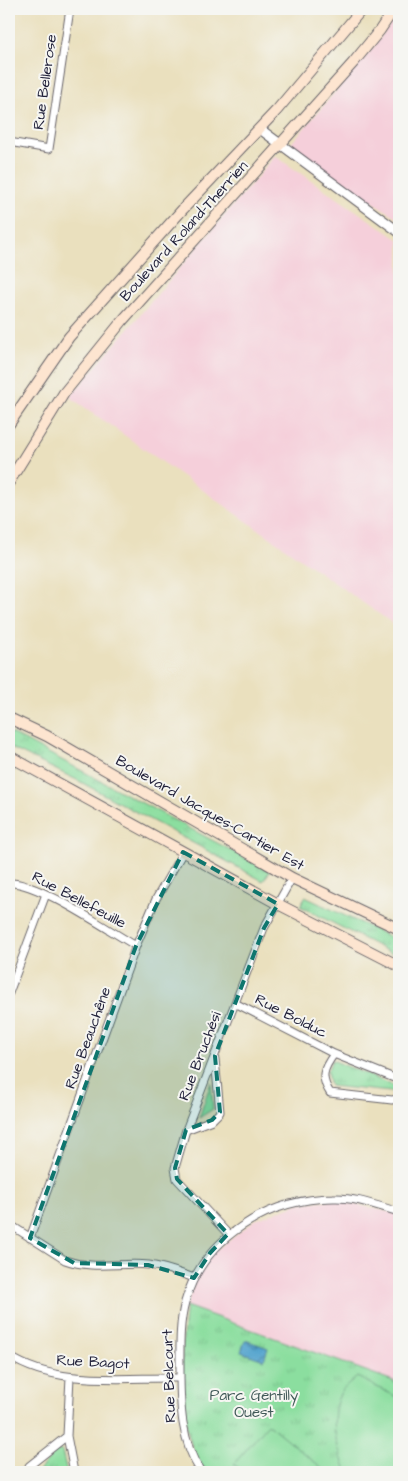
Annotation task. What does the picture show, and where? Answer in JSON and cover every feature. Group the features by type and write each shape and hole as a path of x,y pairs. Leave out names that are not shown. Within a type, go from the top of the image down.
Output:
{"main road":[{"name":"Boulevard Roland-Therrien","path":"9,424 69,336 183,209 260,129 362,9"},
{"name":"Boulevard Roland-Therrien","path":"9,482 64,392 123,320 280,146 375,36 394,9"},
{"name":"Boulevard Jacques-Cartier Est","path":"9,718 47,736 292,878 399,929"},
{"path":"12,757 278,904 399,966"}],"street":[{"name":"Rue Bellerose","path":"9,142 50,149 70,9"},
{"path":"260,129 280,146 399,232"},
{"path":"9,768 12,757"},
{"name":"Rue Beauchêne","path":"30,1238 136,946 156,899 183,852"},
{"name":"Rue Bruchési","path":"228,1234 177,1179 175,1168 186,1130 264,928 292,878"},
{"name":"Rue Bellefeuille","path":"9,883 16,882 46,894 136,946"},
{"path":"9,994 46,894"},
{"name":"Rue Bolduc","path":"235,1003 334,1054 399,1080"},
{"name":"Rue Bolduc","path":"334,1054 325,1066 323,1082 330,1093 392,1100 399,1098"},
{"path":"186,1130 212,1120 220,1112 215,1056"},
{"name":"Rue Belcourt","path":"201,1472 186,1437 180,1407 181,1318 194,1278 210,1253 228,1234 254,1218 300,1201 334,1198 371,1204 399,1212"},
{"path":"9,1224 65,1260 74,1263 89,1266 148,1265 194,1278"},
{"name":"Rue Bagot","path":"9,1356 26,1367 44,1373 70,1377 180,1378"},
{"path":"70,1377 67,1436 74,1472"},
{"path":"28,1472 29,1466 67,1436"}],"highlighted area":[{"path":"183,852 278,904 264,928 215,1056 220,1112 212,1120 186,1130 175,1168 177,1179 228,1234 210,1253 194,1278 148,1265 74,1263 30,1238 136,946"}],"shaded area":[{"path":"399,11 399,219 288,147 373,48"},
{"path":"275,156 399,240 399,628 70,397"},
{"path":"334,1200 399,1214 399,1383 186,1306 196,1279 211,1254 255,1220 300,1203"}],"green space":[{"path":"9,732 270,871 263,881 79,781 9,747"},
{"path":"305,897 399,941 399,957 300,906"},
{"path":"332,1060 392,1085 396,1089 391,1092 330,1086 327,1072"},
{"path":"211,1082 213,1109 199,1118"},
{"name":"Parc Gentilly Ouest","path":"186,1306 399,1383 399,1472 204,1472 195,1454 184,1413 182,1347"},
{"path":"357,1377 399,1398 399,1472 347,1472 335,1434 336,1404 345,1387"},
{"path":"268,1424 327,1472 244,1472 234,1464"},
{"path":"57,1450 62,1451 67,1472 38,1472"}],"water":[{"path":"245,1340 268,1348 264,1360 241,1352"}]}
